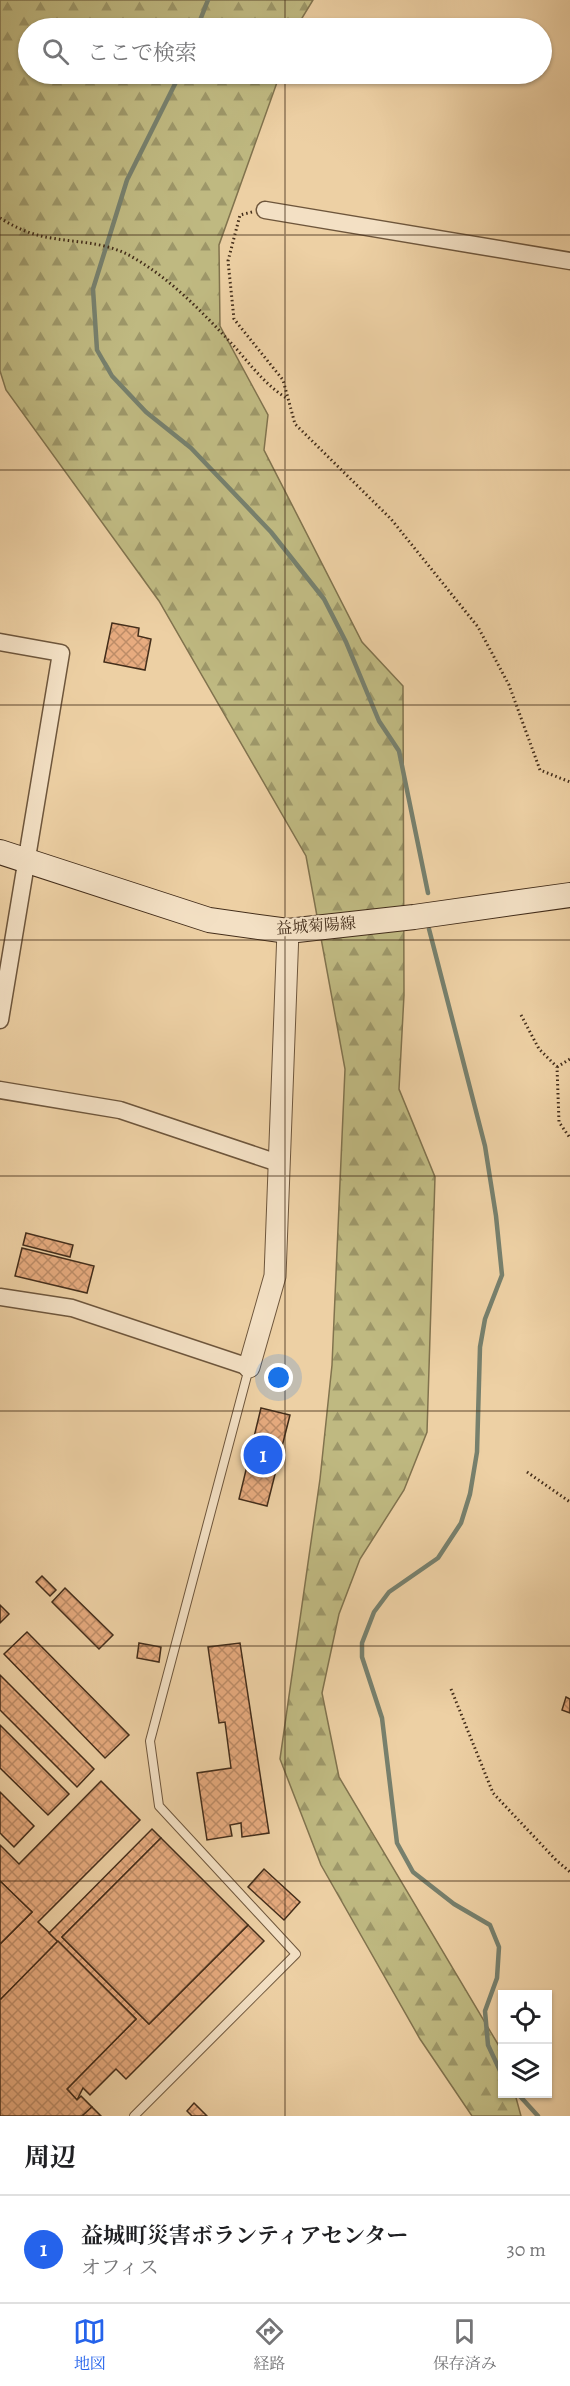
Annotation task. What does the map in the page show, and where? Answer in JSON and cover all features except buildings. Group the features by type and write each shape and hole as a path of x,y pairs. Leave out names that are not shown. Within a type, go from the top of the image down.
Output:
{"main road":[{"name":"益城菊陽線","path":"0,852 209,920 288,931 414,917 570,895"}],"street":[{"path":"265,210 570,261"},
{"path":"0,642 61,653 0,1020"},
{"path":"0,1297 72,1308 249,1367 275,1276 288,931"},
{"path":"0,1090 120,1110 278,1163"}],"lane":[{"path":"134,2116 296,1954 159,1806 150,1741 249,1367"}],"path":[{"path":"265,210 240,215 228,261 234,319 283,380 296,424 391,519 478,627 509,685 540,770 570,782"},
{"path":"0,218 20,230 49,238 100,244 133,257 172,285 215,326 275,391 288,399"},
{"path":"521,1015 540,1049 558,1067 559,1122 570,1138"},
{"path":"558,1067 570,1059"},
{"path":"527,1472 570,1502"},
{"path":"450,1689 493,1793 570,1872"}],"green space":[{"path":"0,0 313,0 302,18 18,18 18,84 276,84 219,245 220,326 268,415 264,450 362,642 403,686 404,995 399,1089 435,1177 427,1432 404,1490 360,1559 339,1614 322,1693 339,1777 498,2044 498,2098 516,2098 521,2116 472,2116 420,2039 321,1865 280,1759 320,1479 332,1365 345,1069 306,856 159,601 6,390 0,371"}],"waterway":[{"path":"201,18 208,0"},
{"path":"175,84 127,180 93,289 97,350 112,376 146,412 191,448 271,532 324,599 346,642 379,721 399,751 428,893"},
{"path":"429,929 485,1146 502,1275 485,1319 480,1347 477,1452 470,1494 461,1523 438,1558 389,1592 374,1612 362,1643 362,1657 382,1718 397,1843 413,1872 454,1904 490,1925 499,1947 497,1978 485,2011 488,2045 498,2066"},
{"path":"522,2098 538,2116"}],"place":[{"name":"益城町災害ボランティアセンター","path":"263,1455"}]}
